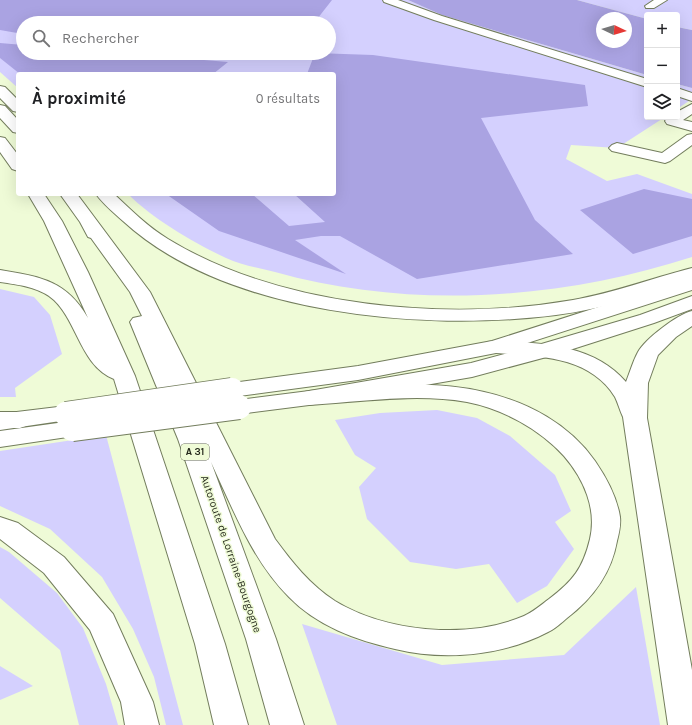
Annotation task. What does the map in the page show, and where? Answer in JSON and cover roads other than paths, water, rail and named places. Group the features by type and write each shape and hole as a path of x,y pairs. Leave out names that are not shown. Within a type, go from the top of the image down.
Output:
{"main road":[{"path":"388,0 445,20 644,82"},
{"path":"650,6 662,0"},
{"path":"0,90 16,106"},
{"path":"680,93 692,97"},
{"path":"692,108 672,120 692,127"},
{"path":"0,109 16,127"},
{"path":"617,148 665,158 692,138"},
{"path":"0,141 16,163"},
{"path":"37,196 53,221 78,272 124,376 210,644 231,725"},
{"name":"Autoroute de Lorraine-Bourgogne","path":"69,196 88,221 138,317 190,438 261,639 287,725"},
{"path":"106,196 129,218 161,243 193,261 225,275 302,298 380,311 472,315 511,314 557,309 619,296 692,274"},
{"path":"88,221 140,292 264,545 282,571 300,590 325,609 346,621 400,638 444,643 491,639 537,623 574,597 594,573 602,551 607,523 600,491 583,462 568,444 546,427 521,413 494,402 465,395 436,392 309,398 236,399"},
{"path":"0,276 30,281 47,287 61,296 76,315 103,363 124,376"},
{"path":"0,439 69,422 236,399 358,373 496,347 692,283"},
{"path":"309,398 472,370 546,350 647,319 692,302"},
{"path":"635,418 638,383 648,353 669,333 692,317"},
{"path":"496,347 546,350 582,359 600,368 612,379 626,396 635,418 685,725"},
{"path":"6,421 69,422"},
{"path":"0,527 8,530 54,565 102,623 137,702 142,725"}]}
